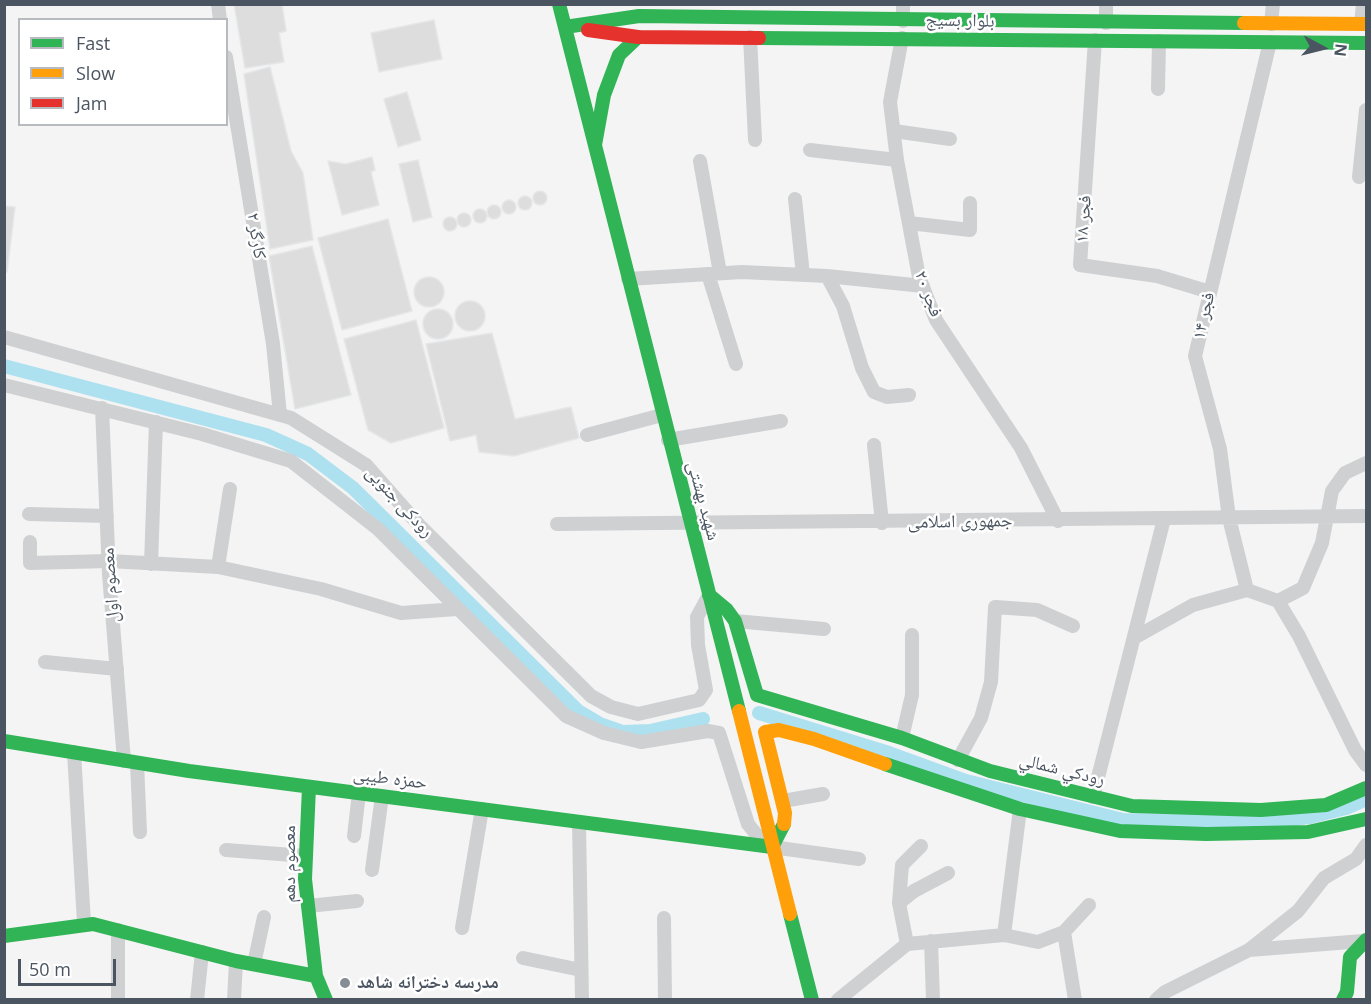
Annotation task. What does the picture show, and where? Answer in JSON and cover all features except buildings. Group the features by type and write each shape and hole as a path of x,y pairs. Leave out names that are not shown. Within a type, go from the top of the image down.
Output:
{"street":[{"path":"902,38 903,4"},
{"path":"1106,4 1106,23"},
{"path":"1271,24 1273,4"},
{"path":"1363,4 1364,24"},
{"name":"شهید بهشتی","path":"560,8 767,830 812,999"},
{"name":"بلوار بسیج","path":"565,27 639,16 903,21 1364,24"},
{"name":"بلوار بسیج","path":"565,27 638,37 1366,43"},
{"path":"595,147 604,95 619,55 638,37"},
{"path":"750,37 755,140"},
{"name":"فجر ۲۰","path":"902,38 890,102 897,160 923,286 936,320 1021,448 1058,521"},
{"name":"فجر ۱۸","path":"1095,40 1080,266 1157,276 1209,292"},
{"path":"1158,89 1159,41"},
{"name":"فجر ۱۴","path":"1247,590 1229,518 1220,449 1195,356 1270,42"},
{"name":"کارگر ۲","path":"228,69 273,344 280,415"},
{"path":"1359,177 1366,110"},
{"path":"894,130 950,139"},
{"path":"810,150 897,160"},
{"path":"700,161 714,274 736,364"},
{"path":"795,199 803,275"},
{"path":"909,223 970,230 970,203"},
{"path":"628,279 714,274 803,275 923,286"},
{"path":"827,276 843,306 862,368 874,392 887,397 909,395"},
{"name":"رودکی جنوبی","path":"4,338 291,418 366,465 419,525 591,696 611,708 638,714 699,700 706,690 698,645 697,617 709,596"},
{"name":"رودکی جنوبی","path":"4,385 156,422 291,461 378,529 566,716 604,733 641,742 708,730 719,733 748,824 772,847"},
{"name":"معصوم اول","path":"102,408 117,669 140,832"},
{"path":"587,435 662,416"},
{"path":"668,440 781,421"},
{"path":"151,564 156,422"},
{"path":"874,445 882,523"},
{"path":"1278,601 1303,588 1322,543 1332,491 1345,473 1366,463"},
{"path":"218,567 230,489"},
{"path":"29,514 107,516"},
{"name":"جمهوری اسلامی","path":"557,524 692,525 1366,516"},
{"path":"1093,797 1164,519"},
{"path":"30,542 30,563 109,561 218,567 321,590 401,613 457,609"},
{"path":"1134,638 1193,605 1247,590 1278,601 1299,636 1355,750 1366,765"},
{"path":"709,596 728,610 735,621 824,629"},
{"path":"958,760 981,718 991,682 995,607 1037,609 1073,626"},
{"name":"رودکي شمالي","path":"735,621 757,695 902,738 958,760 1093,797 1132,806 1261,810 1326,804 1366,788"},
{"path":"902,738 912,695 912,635"},
{"path":"45,662 117,669"},
{"path":"859,860 772,847 785,821 783,801 765,732 779,730 814,739 928,780 1020,809 1120,831 1195,834 1308,832 1366,819"},
{"name":"حمزه طیبی","path":"4,741 130,762 309,787 772,847"},
{"path":"74,752 84,923"},
{"name":"معصوم دهم","path":"309,787 305,879 316,976 326,999"},
{"path":"354,836 359,793"},
{"path":"783,801 823,794"},
{"path":"372,870 382,796"},
{"path":"462,928 482,809"},
{"path":"1004,935 1020,809"},
{"path":"579,822 582,999"},
{"path":"1156,999 1165,992 1249,950 1298,911 1324,878 1356,859 1366,845"},
{"path":"907,944 899,903 902,865 921,846"},
{"path":"226,850 306,856"},
{"path":"899,903 914,891 948,873"},
{"path":"308,906 357,901"},
{"path":"838,999 907,944 1004,935 1038,942 1064,932 1089,905"},
{"path":"254,964 264,917"},
{"path":"664,918 665,999"},
{"path":"4,936 84,923 236,961 316,976"},
{"path":"118,930 118,999"},
{"path":"1064,932 1076,999"},
{"path":"1249,950 1365,940"},
{"path":"1343,999 1347,992 1350,957 1365,940"},
{"path":"931,941 933,999"},
{"path":"197,999 202,952"},
{"path":"523,958 581,970"},
{"path":"234,999 236,961"}],"waterway":[{"path":"4,366 266,435 308,454 353,488 578,711 600,724 623,732 650,731 703,719"},
{"path":"759,713 889,753 966,781 1123,820 1264,822 1310,817 1346,808 1366,799"}],"traffic: fast":[{"path":"559,4 739,711"},
{"path":"565,27 639,16 1244,23"},
{"path":"595,145 604,95 619,55 638,37"},
{"path":"759,38 1366,43"},
{"path":"709,595 727,610 735,621 757,695 902,738 990,771 1132,806 1261,810 1326,805 1366,788"},
{"path":"4,741 189,771 772,847 784,824"},
{"path":"885,764 1020,809 1120,831 1206,834 1308,832 1366,819"},
{"path":"309,787 305,879 316,976 326,1000"},
{"path":"790,914 812,1000"},
{"path":"4,936 93,924 236,961 316,976"},
{"path":"1343,1000 1347,992 1350,957 1366,940"}],"traffic: slow":[{"path":"1244,23 1366,24"},
{"path":"739,711 790,914"},
{"path":"784,824 785,813 765,732 779,730 814,739 885,764"}],"traffic: jam":[{"path":"588,30 638,37 759,38"}],"place":[{"name":"مدرسه دخترانه شاهد","path":"345,983"}]}
